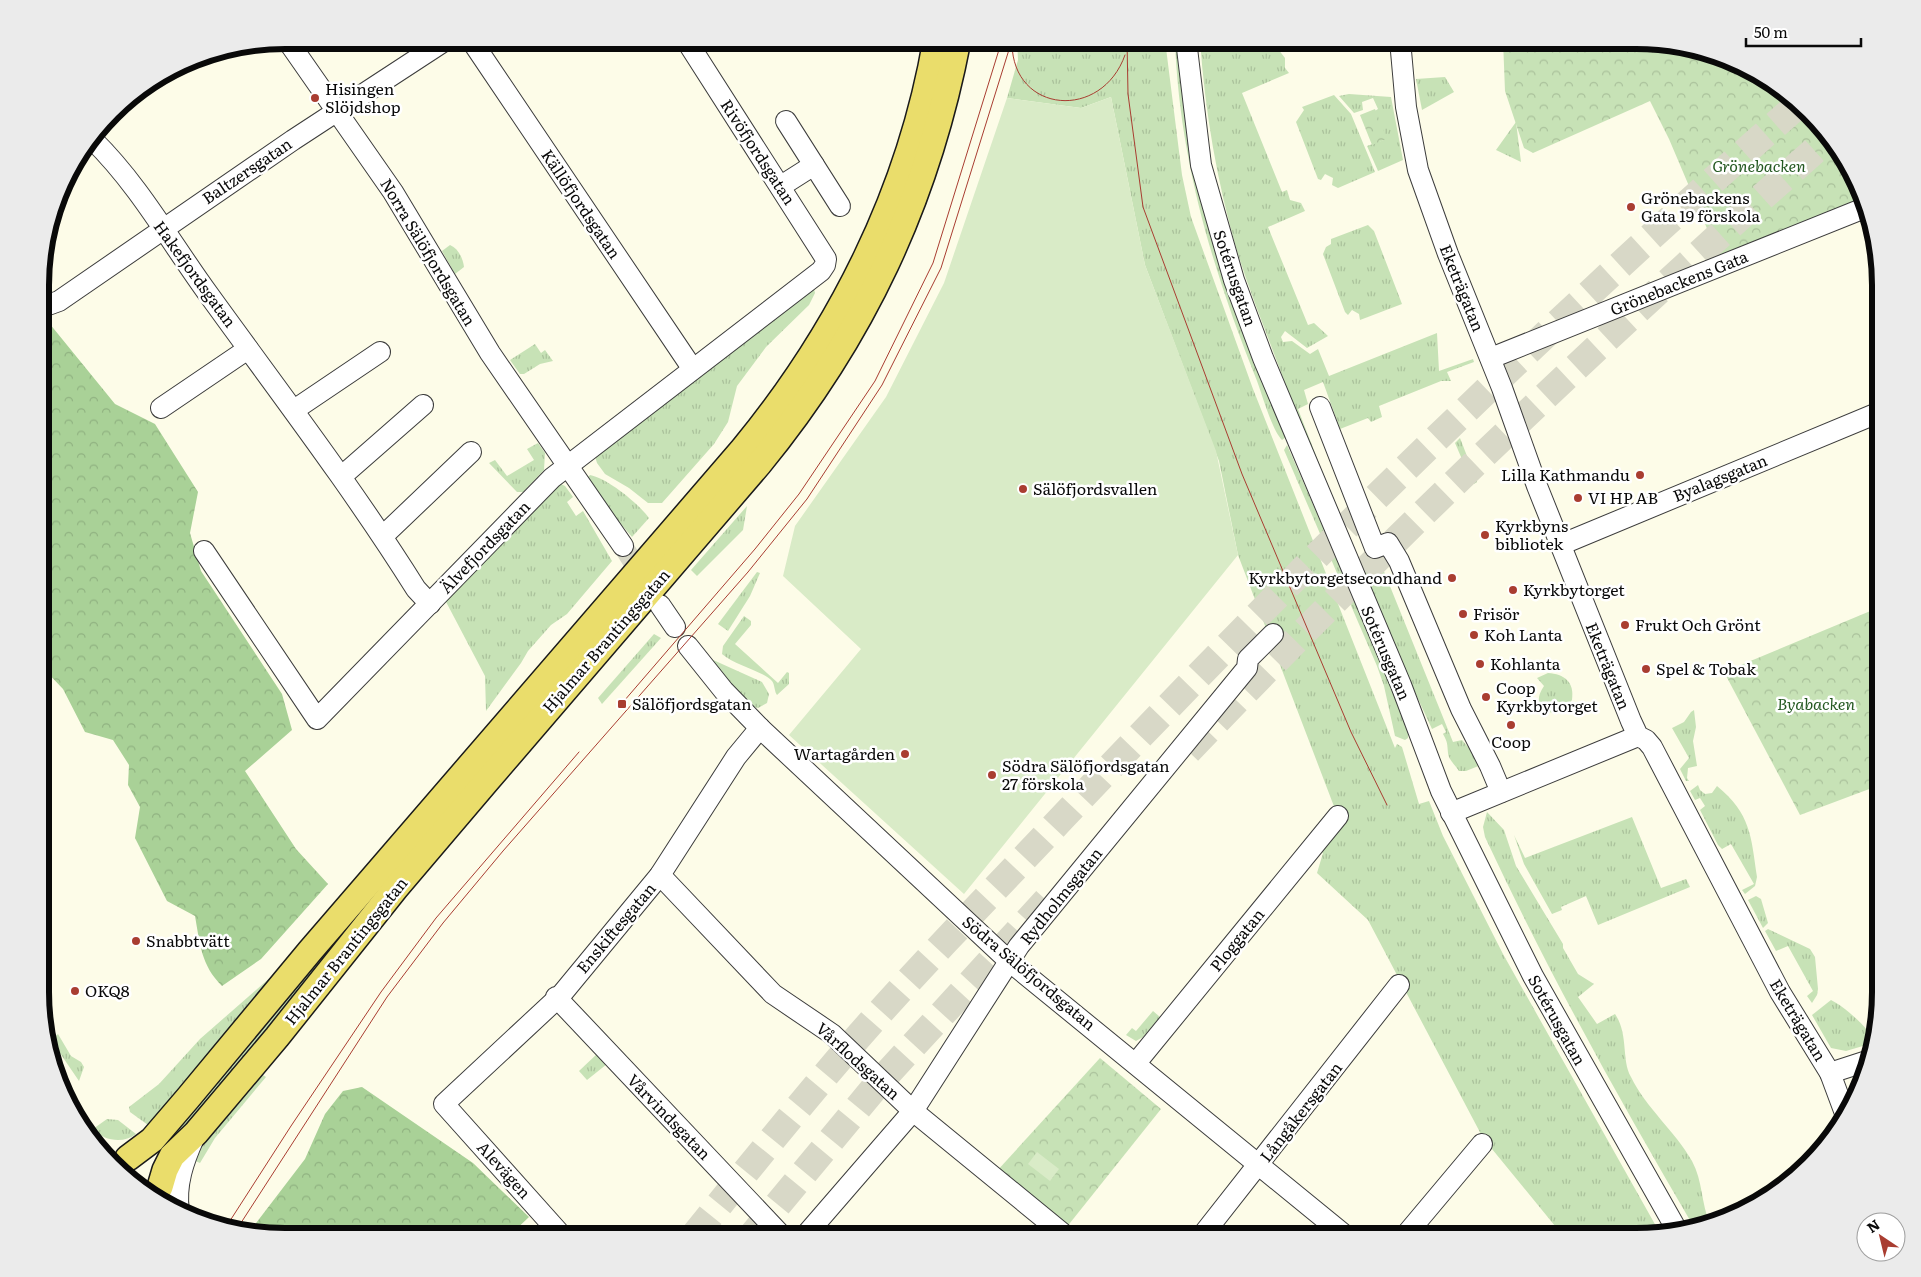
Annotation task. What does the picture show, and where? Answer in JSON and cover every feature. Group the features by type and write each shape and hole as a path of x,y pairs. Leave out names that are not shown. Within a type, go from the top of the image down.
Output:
{"main road":[{"name":"Hjalmar Brantingsgatan","path":"120,1158 152,1140 316,944 743,449 786,394 825,336 848,296 888,211 923,105 934,49"},
{"name":"Hjalmar Brantingsgatan","path":"161,1193 165,1170 172,1156 196,1133 283,1030 401,882 759,464 806,402 857,324 884,273 905,225 939,128 956,49"},
{"name":"Hjalmar Brantingsgatan","path":"120,1158 145,1166 154,1175 160,1192"}],"street":[{"name":"Norra Sälöfjordsgatan","path":"293,49 393,192 490,353 568,465"},
{"name":"Baltzersgatan","path":"49,303 59,301 162,229 432,49"},
{"name":"Källöfjordsgatan","path":"477,49 692,368"},
{"name":"Rivöfjordsgatan","path":"692,49 781,186 826,259 826,265"},
{"name":"Sotérusgatan","path":"1187,49 1201,165 1234,280 1266,367 1401,685 1451,813 1533,976 1674,1225"},
{"name":"Eketrägatan","path":"1401,49 1406,107 1418,170 1448,254 1491,358 1560,545 1638,736 1646,740 1652,747 1780,992 1830,1074 1843,1107"},
{"path":"786,121 840,206"},
{"name":"Hakefjordsgatan","path":"96,143 121,170 248,349 342,476 416,589 430,604"},
{"path":"781,186 814,165"},
{"name":"Grönebackens Gata","path":"1491,358 1860,210"},
{"name":"Älvefjordsgatan","path":"204,550 317,719 552,478 692,368 821,271 826,265"},
{"path":"161,408 248,349"},
{"path":"294,410 380,352"},
{"path":"342,476 423,405"},
{"path":"1320,407 1375,548 1388,543 1399,561 1460,709 1490,766 1501,792"},
{"name":"Byalagsgatan","path":"1560,545 1872,415"},
{"path":"383,536 471,452"},
{"path":"568,465 623,546"},
{"path":"660,606 675,628"},
{"name":"Rydholmsgatan","path":"812,1228 914,1111 1009,961 1247,668 1248,658 1273,634"},
{"name":"Södra Sälöfjordsgatan","path":"688,646 724,691 760,728 1009,961 1336,1228"},
{"name":"Enskiftesgatan","path":"444,1104 561,995 660,875 736,757 760,728"},
{"path":"1451,813 1638,736"},
{"name":"Ploggatan","path":"1136,1064 1338,816"},
{"name":"Vårflodsgatan","path":"660,875 773,994 832,1034 914,1111 1056,1228"},
{"name":"Långåkersgatan","path":"1208,1228 1399,985"},
{"name":"Vårvindsgatan","path":"556,998 774,1228"},
{"path":"1830,1074 1861,1063"},
{"name":"Alevägen","path":"444,1104 555,1228"},
{"path":"179,1203 179,1186 183,1164 196,1133"},
{"path":"1412,1228 1482,1144"}],"green space":[{"path":"962,49 969,49 957,103 940,163 894,278 865,332 832,385 796,436 756,486"},
{"path":"1017,49 1166,49 1182,175 1191,217 1253,389 1395,748 1397,744 1402,747 1419,804 1429,801 1443,836 1503,954 1657,1227 1557,1228 1483,1138 1368,920 1317,873 1323,853 1318,851 1335,809 1238,555 1219,461 1145,265 1111,97 1081,108 1007,98 1018,60"},
{"path":"1176,49 1182,49 1183,62 1286,437 1282,440 1271,421 1213,257 1191,171 1183,128"},
{"path":"1201,49 1278,49 1285,58 1285,68 1289,73 1242,93 1282,192 1287,190 1290,200 1301,203 1305,211 1268,227 1308,325 1314,323 1328,336 1307,348 1285,331 1281,337 1283,342 1292,341 1310,354 1318,349 1329,376 1437,333 1439,371 1473,359 1474,362 1447,372 1451,381 1441,381 1379,406 1382,417 1371,422 1368,418 1340,429 1323,382 1304,390 1308,404 1298,409 1360,569 1381,564 1453,742 1462,740 1481,762 1481,765 1466,771 1459,771 1449,758 1447,742 1443,734 1446,732 1442,724 1432,729 1353,554 1316,465 1237,251 1218,173 1205,94"},
{"name":"Grönebacken","path":"1503,49 1652,49 1682,53 1712,61 1754,80 1792,107 1824,141 1841,167 1857,203 1720,259 1669,139 1650,101 1533,153 1524,148 1505,91"},
{"path":"1445,77 1454,92 1422,110 1416,79"},
{"path":"1349,94 1391,97 1403,160 1378,171 1367,146 1384,140 1373,112 1378,109 1373,98 1362,102 1363,110 1354,113 1339,96"},
{"path":"1334,95 1351,114 1375,172 1338,188 1332,185 1333,178 1325,174 1321,180 1318,179 1296,122 1304,110 1302,107"},
{"name":"Sälöfjordsvallen","path":"1111,97 1145,265 1216,451 1238,555 964,894 789,735 861,649 783,576 795,526 886,397 944,283 1007,98 1081,108"},
{"path":"1375,109 1387,139 1372,145 1360,115"},
{"path":"1516,122 1521,162 1496,150"},
{"path":"1368,225 1374,231 1402,304 1360,320 1359,314 1352,310 1348,315 1345,312 1323,254 1326,247 1331,244 1331,239"},
{"path":"450,245 462,258 464,267 455,274 442,251"},
{"path":"813,284 815,293 809,305 766,347 737,386 728,422 714,444 662,503 648,503 629,488 605,474 597,463 594,453"},
{"path":"49,323 115,404 155,424 198,492 190,533 201,571 282,694 292,730 245,771 296,849 328,884 261,959 222,986 210,970 202,954 195,916 167,901 135,838 140,807 128,785 129,765 113,740 85,732 63,689 49,674"},
{"path":"535,344 541,353 545,350 553,361 540,364 524,374 520,374 510,360"},
{"path":"1460,438 1477,482 1474,484 1455,443"},
{"path":"538,443 545,453 544,470 523,492 517,492 489,463 495,460 507,476 534,460 527,449"},
{"path":"1287,445 1390,680 1408,733 1408,738 1405,740 1395,736 1384,686 1377,666 1284,450"},
{"path":"590,475 605,481 622,492 649,518 632,537 614,516 590,481 588,477"},
{"path":"559,483 565,486 573,497 567,502 576,516 583,511 612,561 567,614 551,625 528,651 486,711 485,676 444,598"},
{"path":"747,506 743,530 697,576 691,570"},
{"path":"757,572 760,573 750,596 728,631 718,624"},
{"path":"624,598 171,1146 165,1141"},
{"name":"Byabacken","path":"1872,610 1872,788 1800,815 1724,672"},
{"path":"744,616 751,621 751,625 735,644 778,683 787,672 789,673 789,684 777,695 772,681 768,678 734,662 722,654 723,646"},
{"path":"654,634 661,638 602,704 598,698"},
{"path":"711,659 762,682 769,694 767,703 758,708 746,705"},
{"path":"1548,673 1563,677 1572,688 1572,700 1562,713 1545,712 1540,706 1539,697 1544,686 1537,678"},
{"path":"1694,710 1696,727 1693,741 1697,766 1688,768 1687,778 1689,781 1686,781 1680,769 1689,758 1672,728 1684,722"},
{"path":"1698,785 1705,794 1712,793 1717,786 1737,806 1748,827 1757,877 1755,886 1745,894 1742,890 1754,884 1731,844 1722,849 1718,845 1700,810 1705,806 1700,798 1695,800 1690,791"},
{"path":"1487,812 1504,830 1516,866 1563,944 1563,948 1578,974 1594,984 1578,997 1597,1024 1615,1014 1622,1030 1626,1063 1631,1077 1644,1099 1692,1161 1698,1176 1707,1217 1691,1222 1639,1133 1534,937 1485,837 1483,827"},
{"path":"1632,817 1661,888 1686,879 1690,887 1598,925 1586,896 1561,907 1562,910 1552,914 1524,864 1514,835 1525,858"},
{"path":"1756,896 1761,899 1768,923 1763,928 1748,900"},
{"path":"1768,929 1810,949 1815,957 1818,989 1812,1003 1807,996 1813,991 1788,946 1776,951 1765,931"},
{"path":"309,939 148,1125 130,1112 129,1107 159,1084 200,1039 280,969"},
{"path":"1831,1000 1863,1025 1869,1033 1866,1045 1846,1051 1831,1048 1812,1015"},
{"path":"1153,1011 1160,1017 1143,1037 1136,1041 1126,1035 1132,1028 1136,1031"},
{"path":"58,1034 71,1056 81,1062 84,1067 79,1081 55,1046 53,1038"},
{"path":"598,1053 607,1064 587,1080 579,1071"},
{"path":"1100,1058 1161,1109 1066,1228 996,1172"},
{"path":"260,1073 266,1077 215,1138 200,1163 193,1160 198,1149"},
{"path":"362,1087 473,1163 529,1217 517,1228 269,1228 254,1226 305,1159 325,1114 343,1091"},
{"path":"107,1119 118,1120 136,1134 125,1139 114,1140 97,1133 93,1129"},
{"path":"1037,1152 1059,1169 1050,1181 1028,1164"}],"tunnel":[{"path":"700,1228 871,1022 1061,819 1239,634 1515,364 1608,276 1794,109"},
{"path":"1188,751 1344,592 1503,437 1665,285 1825,142"},
{"path":"623,546 646,583"},
{"path":"758,1228 876,1086 1047,900"}],"tram line":[{"path":"624,701 755,549 799,494 875,381 933,263 999,49"},
{"path":"240,1224 387,997 443,923 503,851 748,572 807,499 882,385 941,268 1009,49"},
{"path":"1013,49 1016,67 1027,85 1042,96 1060,100 1079,99 1098,91 1114,76 1125,55"},
{"path":"1127,49 1128,94 1143,207 1242,474 1351,732 1387,805"},
{"path":"230,1221 381,992 436,918 579,752"}],"place":[{"name":"Hisingen Slöjdshop","path":"315,98"},
{"name":"Grönebackens Gata 19 förskola","path":"1631,207"},
{"name":"Lilla Kathmandu","path":"1640,475"},
{"name":"Sälöfjordsvallen","path":"1023,489"},
{"name":"VI HP AB","path":"1578,498"},
{"name":"Kyrkbyns bibliotek","path":"1485,535"},
{"name":"Kyrkbytorgetsecondhand","path":"1452,578"},
{"name":"Kyrkbytorget","path":"1513,590"},
{"name":"Frisör","path":"1463,614"},
{"name":"Frukt Och Grönt","path":"1625,625"},
{"name":"Koh Lanta","path":"1474,635"},
{"name":"Kohlanta","path":"1480,664"},
{"name":"Spel & Tobak","path":"1646,669"},
{"name":"Coop Kyrkbytorget","path":"1486,697"},
{"name":"Sälöfjordsgatan","path":"622,704"},
{"name":"Coop","path":"1511,725"},
{"name":"Wartagården","path":"905,754"},
{"name":"Södra Sälöfjordsgatan 27 förskola","path":"992,775"},
{"name":"Snabbtvätt","path":"136,941"},
{"name":"OKQ8","path":"75,991"}]}
